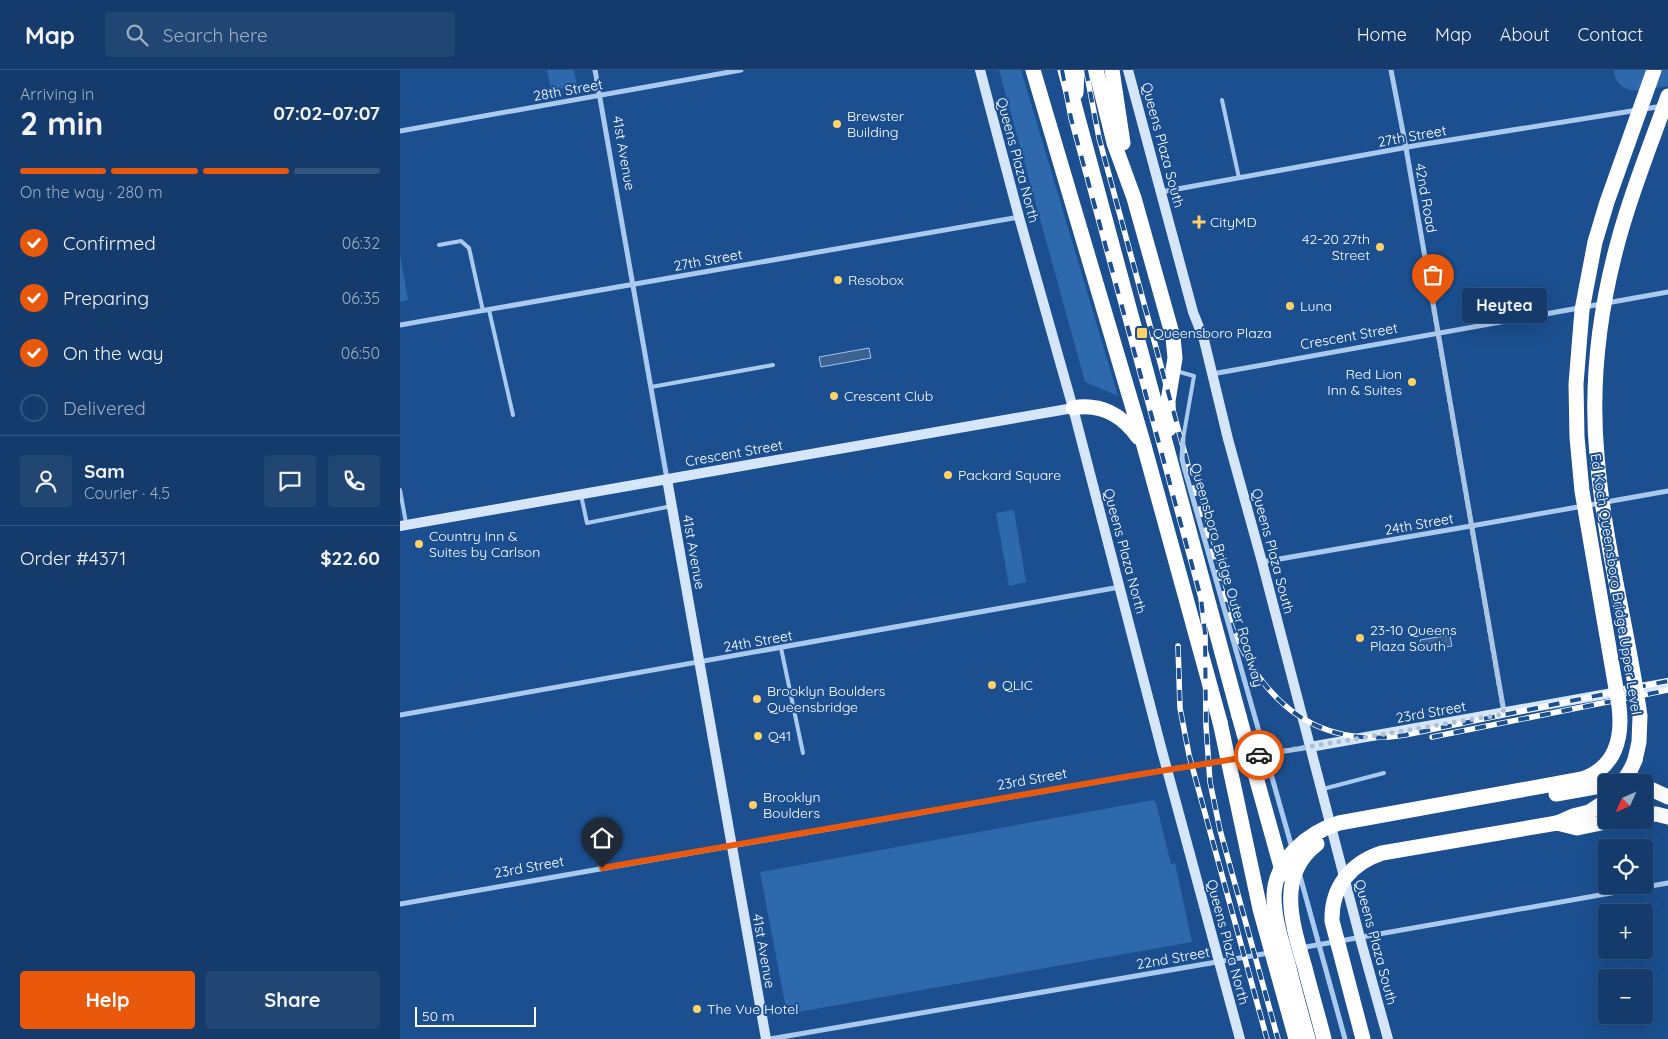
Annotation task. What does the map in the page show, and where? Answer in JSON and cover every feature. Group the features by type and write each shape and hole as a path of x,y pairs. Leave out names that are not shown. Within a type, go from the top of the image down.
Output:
{"highway":[{"path":"1033,70 1143,442 1220,722 1260,909 1296,1039"},
{"path":"1066,70 1239,716 1330,1039"},
{"path":"1075,105 1078,70"},
{"path":"1096,70 1114,143 1134,198 1172,337 1175,358 1168,401 1168,416 1172,465"},
{"path":"1112,70 1134,198"},
{"name":"Ed Koch Queensboro Bridge Upper Level","path":"1308,1039 1278,931 1274,895 1278,877 1288,858 1302,842 1317,832 1339,823 1590,776 1604,766 1612,756 1617,743 1621,724 1619,706 1580,474 1576,384 1584,301 1590,262 1598,229 1654,70"},
{"name":"Ed Koch Queensboro Bridge Upper Level","path":"1628,774 1637,752 1641,731 1640,716 1599,478 1596,433 1596,380 1603,309 1614,256 1628,209 1668,96"},
{"path":"1073,408 1095,407 1111,412 1126,423 1143,442"},
{"path":"1324,1039 1294,927 1290,895 1295,871 1304,854 1327,837 1345,831 1598,786"},
{"path":"1653,790 1668,797"},
{"path":"1363,1039 1331,912 1336,894 1348,873 1363,860 1382,853 1557,824 1573,816 1589,812 1598,806"},
{"path":"1653,814 1668,817"},
{"path":"1557,824 1577,828 1598,824"}],"main road":[{"name":"Queens Plaza North","path":"980,70 1073,408 1240,1039"},
{"name":"Queens Plaza South","path":"1128,70 1193,312 1204,340 1228,439 1388,1039"},
{"name":"Crescent Street","path":"403,526 1073,408"},
{"name":"41st Avenue","path":"667,479 766,1039"},
{"name":"23rd Street","path":"1310,747 1504,714 1668,683"}],"street":[{"name":"41st Avenue","path":"595,70 667,479"},
{"name":"28th Street","path":"400,131 740,70"},
{"name":"42nd Road","path":"1392,70 1504,714"},
{"name":"27th Street","path":"1161,192 1406,148 1668,105"},
{"name":"27th Street","path":"400,325 1019,217"},
{"name":"Crescent Street","path":"1212,374 1668,292"},
{"name":"Queensboro Bridge Outer Roadway","path":"1183,439 1182,459 1184,467 1345,1039"},
{"name":"24th Street","path":"1262,562 1668,490"},
{"name":"24th Street","path":"400,715 1120,587"},
{"name":"23rd Street","path":"400,904 1310,747"},
{"path":"1297,948 1668,883"},
{"name":"22nd Street","path":"770,1039 1288,950"}],"lane":[{"path":"1222,100 1239,178"},
{"path":"439,245 461,241 469,248 483,311"},
{"path":"489,310 513,415"},
{"path":"651,387 773,365"},
{"name":"Queensboro Bridge Outer Roadway","path":"1174,371 1194,376 1183,439"},
{"path":"400,490 403,526"},
{"path":"582,495 587,523 672,506"},
{"path":"781,648 803,753"},
{"path":"1321,790 1384,773"}],"shaded area":[{"path":"547,70 574,70 577,86 551,90"},
{"path":"999,70 1021,70 1118,396 1085,382"},
{"path":"1614,70 1668,70 1668,86 1639,90 1627,89 1617,80"},
{"path":"400,255 408,300 400,302"},
{"path":"869,348 871,358 821,367 819,357"},
{"path":"1014,510 1026,582 1009,586 996,513"},
{"path":"1450,635 1452,646 1422,651 1420,640"},
{"path":"1153,800 1156,803 1171,864 1175,863 1192,942 787,1014 760,872"}],"railway":[{"path":"1062,70 1071,118 1201,598 1205,633 1206,725 1210,782 1220,830 1278,1039"},
{"path":"1086,70 1099,138 1232,627 1245,655 1260,679 1278,699 1298,716 1321,728 1346,735 1374,738 1405,735 1668,681"},
{"path":"1178,646 1180,708 1189,755 1267,1039"},
{"path":"1432,737 1668,690"}],"way so far":[{"path":"1259,755 1504,714 1433,305"}],"place":[{"name":"Brewster Building","path":"837,124"},
{"name":"CityMD","path":"1199,222"},
{"name":"42-20 27th Street","path":"1380,247"},
{"name":"Resobox","path":"838,280"},
{"name":"Heytea","path":"1433,305"},
{"name":"Luna","path":"1290,306"},
{"name":"Queensboro Plaza","path":"1142,333"},
{"name":"Red Lion Inn & Suites","path":"1412,382"},
{"name":"Crescent Club","path":"834,396"},
{"name":"Packard Square","path":"948,475"},
{"name":"Country Inn & Suites by Carlson","path":"419,544"},
{"name":"23-10 Queens Plaza South","path":"1360,638"},
{"name":"QLIC","path":"992,685"},
{"name":"Brooklyn Boulders Queensbridge","path":"757,699"},
{"name":"Q41","path":"758,736"},
{"name":"Brooklyn Boulders","path":"753,805"},
{"name":"The Vue Hotel","path":"697,1009"}],"route":[{"path":"602,868 1259,755"}]}
